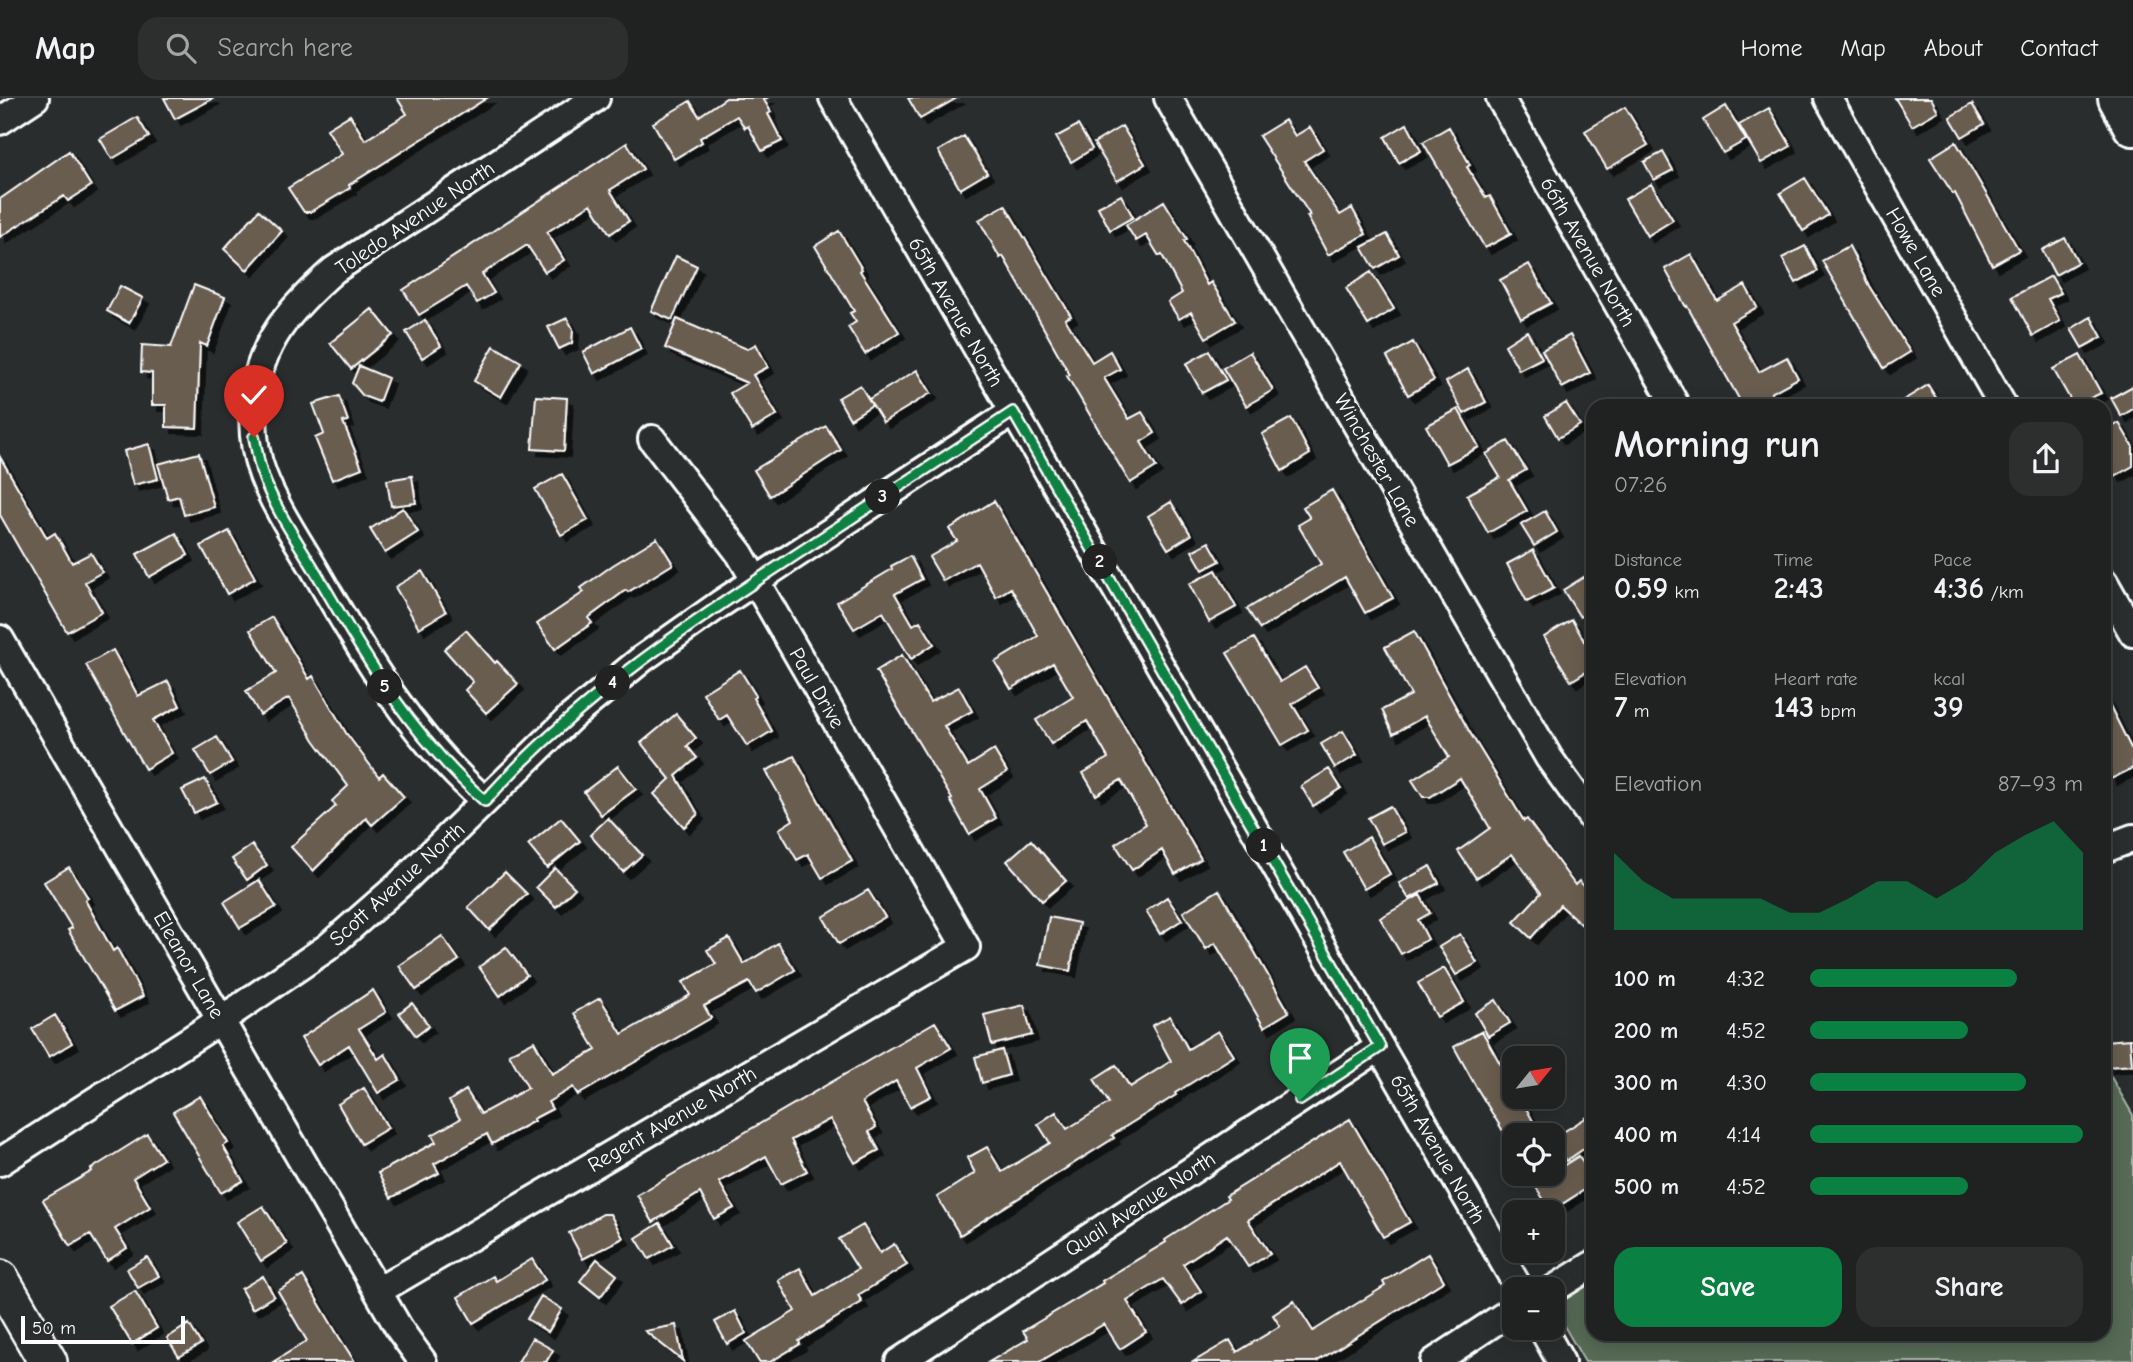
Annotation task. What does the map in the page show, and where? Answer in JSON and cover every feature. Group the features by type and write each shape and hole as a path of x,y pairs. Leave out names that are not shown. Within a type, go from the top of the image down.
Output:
{"highway":[{"path":"2118,98 2133,126"}],"street":[{"path":"0,121 35,98"},
{"name":"Toledo Avenue North","path":"485,801 462,781 424,739 390,695 278,507 262,473 254,437 254,401 260,365 278,328 303,297 334,270 596,98"},
{"name":"65th Avenue North","path":"833,98 1513,1277"},
{"name":"Winchester Lane","path":"1168,98 1549,758 1586,810"},
{"name":"66th Avenue North","path":"1500,98 1672,399"},
{"name":"Howe Lane","path":"1828,98 1999,399"},
{"name":"Scott Avenue North","path":"0,1162 221,1020 328,947 399,885 570,718 632,667 756,581 1013,412"},
{"name":"Paul Drive","path":"652,439 740,554 965,947"},
{"path":"2111,594 2133,633"},
{"name":"Eleanor Lane","path":"0,639 378,1291"},
{"path":"2111,846 2133,838"},
{"name":"Regent Avenue North","path":"378,1291 965,947"},
{"name":"Quail Avenue North","path":"900,1362 1380,1047"},
{"path":"1565,1282 1586,1269"},
{"path":"0,1279 48,1362"},
{"path":"378,1291 400,1330 423,1362"},
{"path":"1434,1362 1502,1318"},
{"path":"1549,1340 1561,1362"}],"green space":[{"path":"2111,1077 2133,1115 2133,1360 1585,1362 1565,1328 1565,1299 1586,1284 1586,1341 2111,1341"}],"building":[{"path":"164,98 214,98 175,119"},
{"path":"397,98 487,98 349,185 350,188 310,212 304,212 288,188 342,154 327,129 350,115 365,140 407,114"},
{"path":"726,98 767,98 764,100 771,112 768,114 782,141 762,151 748,126 745,128 737,116 700,138 702,142 674,159 653,123 690,101 699,116"},
{"path":"908,98 957,98 920,119"},
{"path":"1895,98 1931,98 1938,111 1912,126"},
{"path":"1972,104 1984,124 1962,137 1950,117"},
{"path":"1726,106 1746,140 1723,153 1703,120"},
{"path":"1625,107 1648,145 1607,169 1585,131"},
{"path":"1769,108 1791,146 1761,163 1739,125"},
{"path":"137,117 149,137 112,159 100,139"},
{"path":"1285,120 1295,136 1310,127 1323,149 1304,161 1340,215 1352,208 1366,234 1328,255 1307,216 1310,215 1259,136"},
{"path":"1407,124 1421,151 1399,163 1385,137"},
{"path":"1078,125 1092,149 1071,162 1056,137"},
{"path":"1122,126 1145,164 1117,181 1094,143"},
{"path":"1449,127 1470,165 1467,167 1486,198 1490,196 1511,234 1485,248 1423,142"},
{"path":"964,136 987,173 960,189 938,151"},
{"path":"1956,142 2019,250 1992,265 1955,193 1953,194 1930,158"},
{"path":"627,143 643,169 610,190 629,221 610,234 591,204 547,232 564,260 545,272 527,245 482,274 494,293 477,303 466,286 419,315 403,290"},
{"path":"69,151 91,186 68,201 64,196 0,237 0,199"},
{"path":"1663,152 1673,170 1654,180 1644,162"},
{"path":"1805,178 1828,215 1803,231 1780,193"},
{"path":"1651,184 1673,220 1647,236 1625,199"},
{"path":"1121,195 1133,217 1110,230 1098,207"},
{"path":"1164,201 1187,239 1184,241 1207,285 1211,282 1235,321 1206,338 1191,312 1179,319 1168,302 1182,293 1162,255 1159,256 1146,235 1136,241 1126,225"},
{"path":"1005,205 1071,316 1065,319 1092,362 1110,351 1120,369 1104,378 1129,419 1142,412 1155,433 1141,442 1156,467 1130,483 1067,376 1070,375 1003,256 1000,258 979,220"},
{"path":"259,210 282,231 247,270 224,249"},
{"path":"839,231 862,269 860,271 899,332 865,354 848,327 856,322 850,313 854,311 815,246"},
{"path":"1387,234 1399,255 1375,269 1362,247"},
{"path":"2065,238 2078,262 2055,275 2042,250"},
{"path":"1805,246 1818,271 1796,283 1782,258"},
{"path":"1849,246 1869,286 1910,352 1884,368 1822,261"},
{"path":"1691,254 1717,301 1745,285 1757,307 1731,322 1759,372 1787,357 1798,378 1771,393 1774,399 1739,399 1665,269"},
{"path":"676,256 697,266 672,320 651,311"},
{"path":"1529,264 1551,303 1521,319 1500,280"},
{"path":"1371,272 1394,309 1368,325 1346,288"},
{"path":"2051,276 2061,293 2048,299 2060,321 2033,336 2012,297"},
{"path":"194,285 225,297 207,346 200,343 197,428 166,427 166,405 152,405 152,373 141,372 142,345 171,347"},
{"path":"120,286 143,298 129,323 107,311"},
{"path":"372,309 393,335 351,369 330,343"},
{"path":"2091,317 2102,337 2082,348 2071,329"},
{"path":"567,318 573,329 572,343 559,349 548,327"},
{"path":"677,319 747,349 756,344 768,367 753,375 777,415 752,430 730,393 747,383 665,348"},
{"path":"425,320 441,346 422,358 406,332"},
{"path":"630,327 641,349 594,374 583,352"},
{"path":"1527,331 1542,358 1519,370 1505,345"},
{"path":"1570,335 1590,373 1562,388 1542,350"},
{"path":"1413,342 1434,380 1408,395 1387,357"},
{"path":"494,346 521,362 501,397 474,381"},
{"path":"1209,351 1226,380 1202,393 1186,364"},
{"path":"1250,352 1273,390 1246,406 1223,368"},
{"path":"2080,355 2101,393 2089,399 2070,399 2053,369"},
{"path":"359,366 388,378 379,402 363,396 352,383"},
{"path":"1468,369 1486,402 1464,414 1446,382"},
{"path":"917,370 931,393 883,422 869,399"},
{"path":"860,385 872,405 850,419 838,398"},
{"path":"1928,385 1937,399 1905,399"},
{"path":"2133,386 2133,409 2121,416 2111,398"},
{"path":"339,396 348,421 343,422 362,468 332,480 315,438 324,434 313,404"},
{"path":"536,396 567,398 564,451 532,449"},
{"path":"1566,403 1580,425 1558,438 1545,416"},
{"path":"1458,409 1479,447 1447,464 1426,426"},
{"path":"1291,418 1310,454 1282,471 1262,434"},
{"path":"2119,423 2133,447 2133,466 2115,476 2111,469 2111,428"},
{"path":"826,426 841,450 770,496 754,470"},
{"path":"1508,441 1526,470 1509,480 1527,511 1488,533 1467,495 1500,477 1486,454"},
{"path":"149,444 158,479 133,485 124,451"},
{"path":"199,453 214,507 184,515 179,496 168,499 158,464"},
{"path":"0,457 47,538 55,533 72,563 91,553 102,572 85,582 102,612 67,632 0,515"},
{"path":"562,474 588,520 561,535 535,489"},
{"path":"412,476 416,503 391,506 387,480"},
{"path":"1332,490 1393,598 1365,613 1345,577 1260,629 1247,609 1321,564 1298,525 1310,518 1303,507"},
{"path":"994,501 1201,859 1175,874 1162,850 1132,870 1115,844 1146,824 1121,780 1096,795 1083,773 1108,758 1087,721 1051,744 1036,720 1073,697 1053,663 1011,689 995,662 1038,636 1011,588 996,597 977,562 943,581 929,557 957,541 949,529"},
{"path":"1171,502 1191,535 1168,549 1148,516"},
{"path":"403,508 418,532 385,553 370,529"},
{"path":"1545,511 1557,532 1534,546 1521,525"},
{"path":"229,531 255,578 227,594 201,546"},
{"path":"176,533 188,555 149,577 137,554"},
{"path":"657,538 673,564 628,592 626,590 588,618 592,623 555,649 537,624 584,592 581,588 613,565"},
{"path":"1209,542 1220,561 1203,570 1192,551"},
{"path":"1533,550 1554,588 1527,602 1507,564"},
{"path":"910,556 922,579 895,594 913,625 920,621 934,644 911,659 883,612 854,629 837,602"},
{"path":"1216,570 1236,607 1209,622 1189,584"},
{"path":"422,571 446,612 419,628 395,587"},
{"path":"1584,577 1586,613 1580,617 1563,590"},
{"path":"272,617 309,679 313,676 346,733 379,777 383,773 404,797 372,825 366,818 313,871 291,847 336,806 332,801 348,786 314,740 289,698 260,715 246,691 276,673 250,630"},
{"path":"1572,620 1586,644 1586,672 1571,681 1544,637"},
{"path":"466,630 518,684 486,713 465,690 473,682 444,649"},
{"path":"1414,631 1469,731 1524,821 1527,819 1575,885 1579,881 1586,888 1586,929 1560,905 1531,938 1514,922 1541,893 1512,854 1476,878 1458,851 1490,828 1460,778 1430,797 1423,797 1412,780 1449,757 1425,716 1393,734 1382,710 1411,695 1385,647"},
{"path":"1254,638 1280,682 1305,667 1318,688 1292,704 1308,730 1282,745 1227,653"},
{"path":"113,650 138,696 168,681 180,706 153,720 172,753 145,769 86,665"},
{"path":"902,655 930,702 959,687 972,711 944,726 968,766 994,750 1007,772 980,789 996,818 969,834 950,800 952,799 876,671"},
{"path":"740,670 772,731 747,746 727,715 719,720 703,693"},
{"path":"2111,708 2133,752 2133,768 2111,779"},
{"path":"676,714 696,738 687,746 697,758 676,776 698,814 684,827 654,794 670,779 641,743"},
{"path":"1343,731 1357,755 1335,768 1321,744"},
{"path":"217,737 232,762 210,775 195,750"},
{"path":"794,756 852,861 822,878 808,854 797,860 779,829 793,820 766,771"},
{"path":"618,766 636,789 601,815 584,792"},
{"path":"1329,769 1341,788 1313,806 1301,786"},
{"path":"205,779 217,802 194,813 182,790"},
{"path":"1390,806 1405,832 1382,844 1368,818"},
{"path":"561,818 580,841 547,868 528,845"},
{"path":"608,818 642,855 623,872 590,835"},
{"path":"1369,837 1390,874 1364,889 1343,852"},
{"path":"1031,840 1066,881 1042,901 1007,861"},
{"path":"252,845 267,865 247,880 232,859"},
{"path":"1430,866 1439,883 1409,899 1399,883"},
{"path":"69,867 88,898 85,900 113,951 117,948 143,996 115,1011 68,930 72,928 44,882"},
{"path":"555,868 575,888 556,907 536,887"},
{"path":"505,872 527,894 489,930 468,907"},
{"path":"259,880 276,907 240,928 224,902"},
{"path":"868,890 885,917 839,944 823,917"},
{"path":"1219,890 1289,1012 1264,1027 1215,943 1206,949 1183,912"},
{"path":"1420,895 1430,913 1418,920 1428,939 1401,954 1380,918"},
{"path":"1167,897 1182,920 1160,934 1146,911"},
{"path":"1049,917 1079,923 1070,971 1040,965"},
{"path":"1460,934 1477,963 1456,975 1439,947"},
{"path":"442,936 459,960 416,990 399,966"},
{"path":"729,938 744,964 778,943 795,970 756,993 749,982 704,1006 711,1018 578,1095 573,1087 548,1102 552,1109 492,1144 487,1134 434,1164 439,1173 391,1198 378,1173 436,1142 432,1135 460,1119 449,1101 466,1090 481,1114 528,1088 509,1054 534,1041 552,1074 596,1050 574,1013 600,998 622,1034 690,995 683,982 716,964 707,950"},
{"path":"506,947 527,975 500,996 479,967"},
{"path":"1444,968 1464,1002 1437,1017 1418,983"},
{"path":"373,990 386,1012 359,1029 378,1059 385,1054 400,1080 378,1093 349,1045 318,1065 301,1038"},
{"path":"1496,1000 1510,1023 1488,1036 1475,1013"},
{"path":"412,1003 429,1026 416,1036 399,1013"},
{"path":"1024,1005 1032,1035 992,1045 984,1015"},
{"path":"55,1015 72,1043 49,1057 32,1029"},
{"path":"1170,1016 1188,1049 1218,1031 1234,1056 1112,1135 1114,1138 960,1235 937,1197 975,1173 967,1158 987,1147 1002,1172 1050,1143 1038,1124 1056,1112 1067,1129 1109,1103 1094,1079 1116,1065 1130,1087 1171,1061 1152,1026"},
{"path":"935,1022 951,1048 917,1068 931,1096 910,1107 896,1081 862,1102 876,1127 869,1132 879,1150 855,1163 830,1119 791,1140 807,1171 781,1184 766,1156 719,1182 734,1208 714,1219 700,1193 653,1222 637,1195"},
{"path":"1482,1031 1502,1067 1502,1110 1527,1110 1534,1123 1502,1123 1502,1129 1454,1047"},
{"path":"2130,1039 2132,1065 2111,1067 2111,1040"},
{"path":"1002,1050 1009,1075 982,1083 975,1057"},
{"path":"364,1088 388,1128 361,1144 338,1104"},
{"path":"200,1096 228,1143 223,1146 243,1181 221,1193 173,1112"},
{"path":"1586,1118 1586,1147 1566,1161 1565,1131"},
{"path":"1350,1119 1410,1222 1383,1237 1340,1161 1248,1220 1270,1254 1248,1267 1227,1235 1183,1264 1201,1291 1182,1305 1163,1279 1127,1301 1146,1332 1120,1349 1104,1324 1039,1362 989,1362 1028,1339 1023,1331 1103,1283 1102,1281 1166,1242 1165,1240 1228,1199 1226,1196"},
{"path":"147,1134 163,1159 133,1178 150,1207 115,1229 127,1248 107,1261 90,1234 70,1246 43,1200"},
{"path":"1579,1156 1586,1168 1586,1189 1565,1202 1565,1200 1544,1200 1535,1186 1565,1186 1565,1165"},
{"path":"263,1206 287,1244 261,1261 237,1222"},
{"path":"603,1214 610,1214 623,1238 583,1259 569,1233"},
{"path":"660,1223 673,1245 649,1259 636,1238"},
{"path":"863,1225 880,1253 894,1244 907,1265 858,1295 862,1302 799,1341 800,1344 770,1362 759,1362 746,1341 795,1311 778,1280 800,1268 815,1296 858,1269 839,1239"},
{"path":"1428,1254 1444,1281 1316,1362 1193,1362 1230,1340 1237,1352 1280,1326 1273,1315 1294,1301 1313,1331 1385,1286 1383,1282"},
{"path":"147,1257 159,1276 138,1288 127,1269"},
{"path":"532,1259 545,1280 473,1323 458,1297 493,1276 496,1281"},
{"path":"597,1259 617,1275 600,1297 580,1281"},
{"path":"263,1276 274,1296 252,1309 241,1289"},
{"path":"303,1276 355,1362 273,1362 307,1341 278,1291"},
{"path":"135,1291 157,1328 132,1344 109,1306"},
{"path":"541,1296 562,1309 548,1332 527,1319"},
{"path":"735,1311 746,1333 727,1344 715,1322"},
{"path":"189,1324 201,1344 179,1357 167,1338"},
{"path":"676,1325 683,1361 645,1331"},
{"path":"532,1338 553,1350 546,1362 518,1362"}],"route":[{"path":"254,437 262,473 278,507 359,647 390,695 424,739 462,781 485,801 570,718 642,659 720,604 1013,412 1380,1047 1300,1100"}]}
